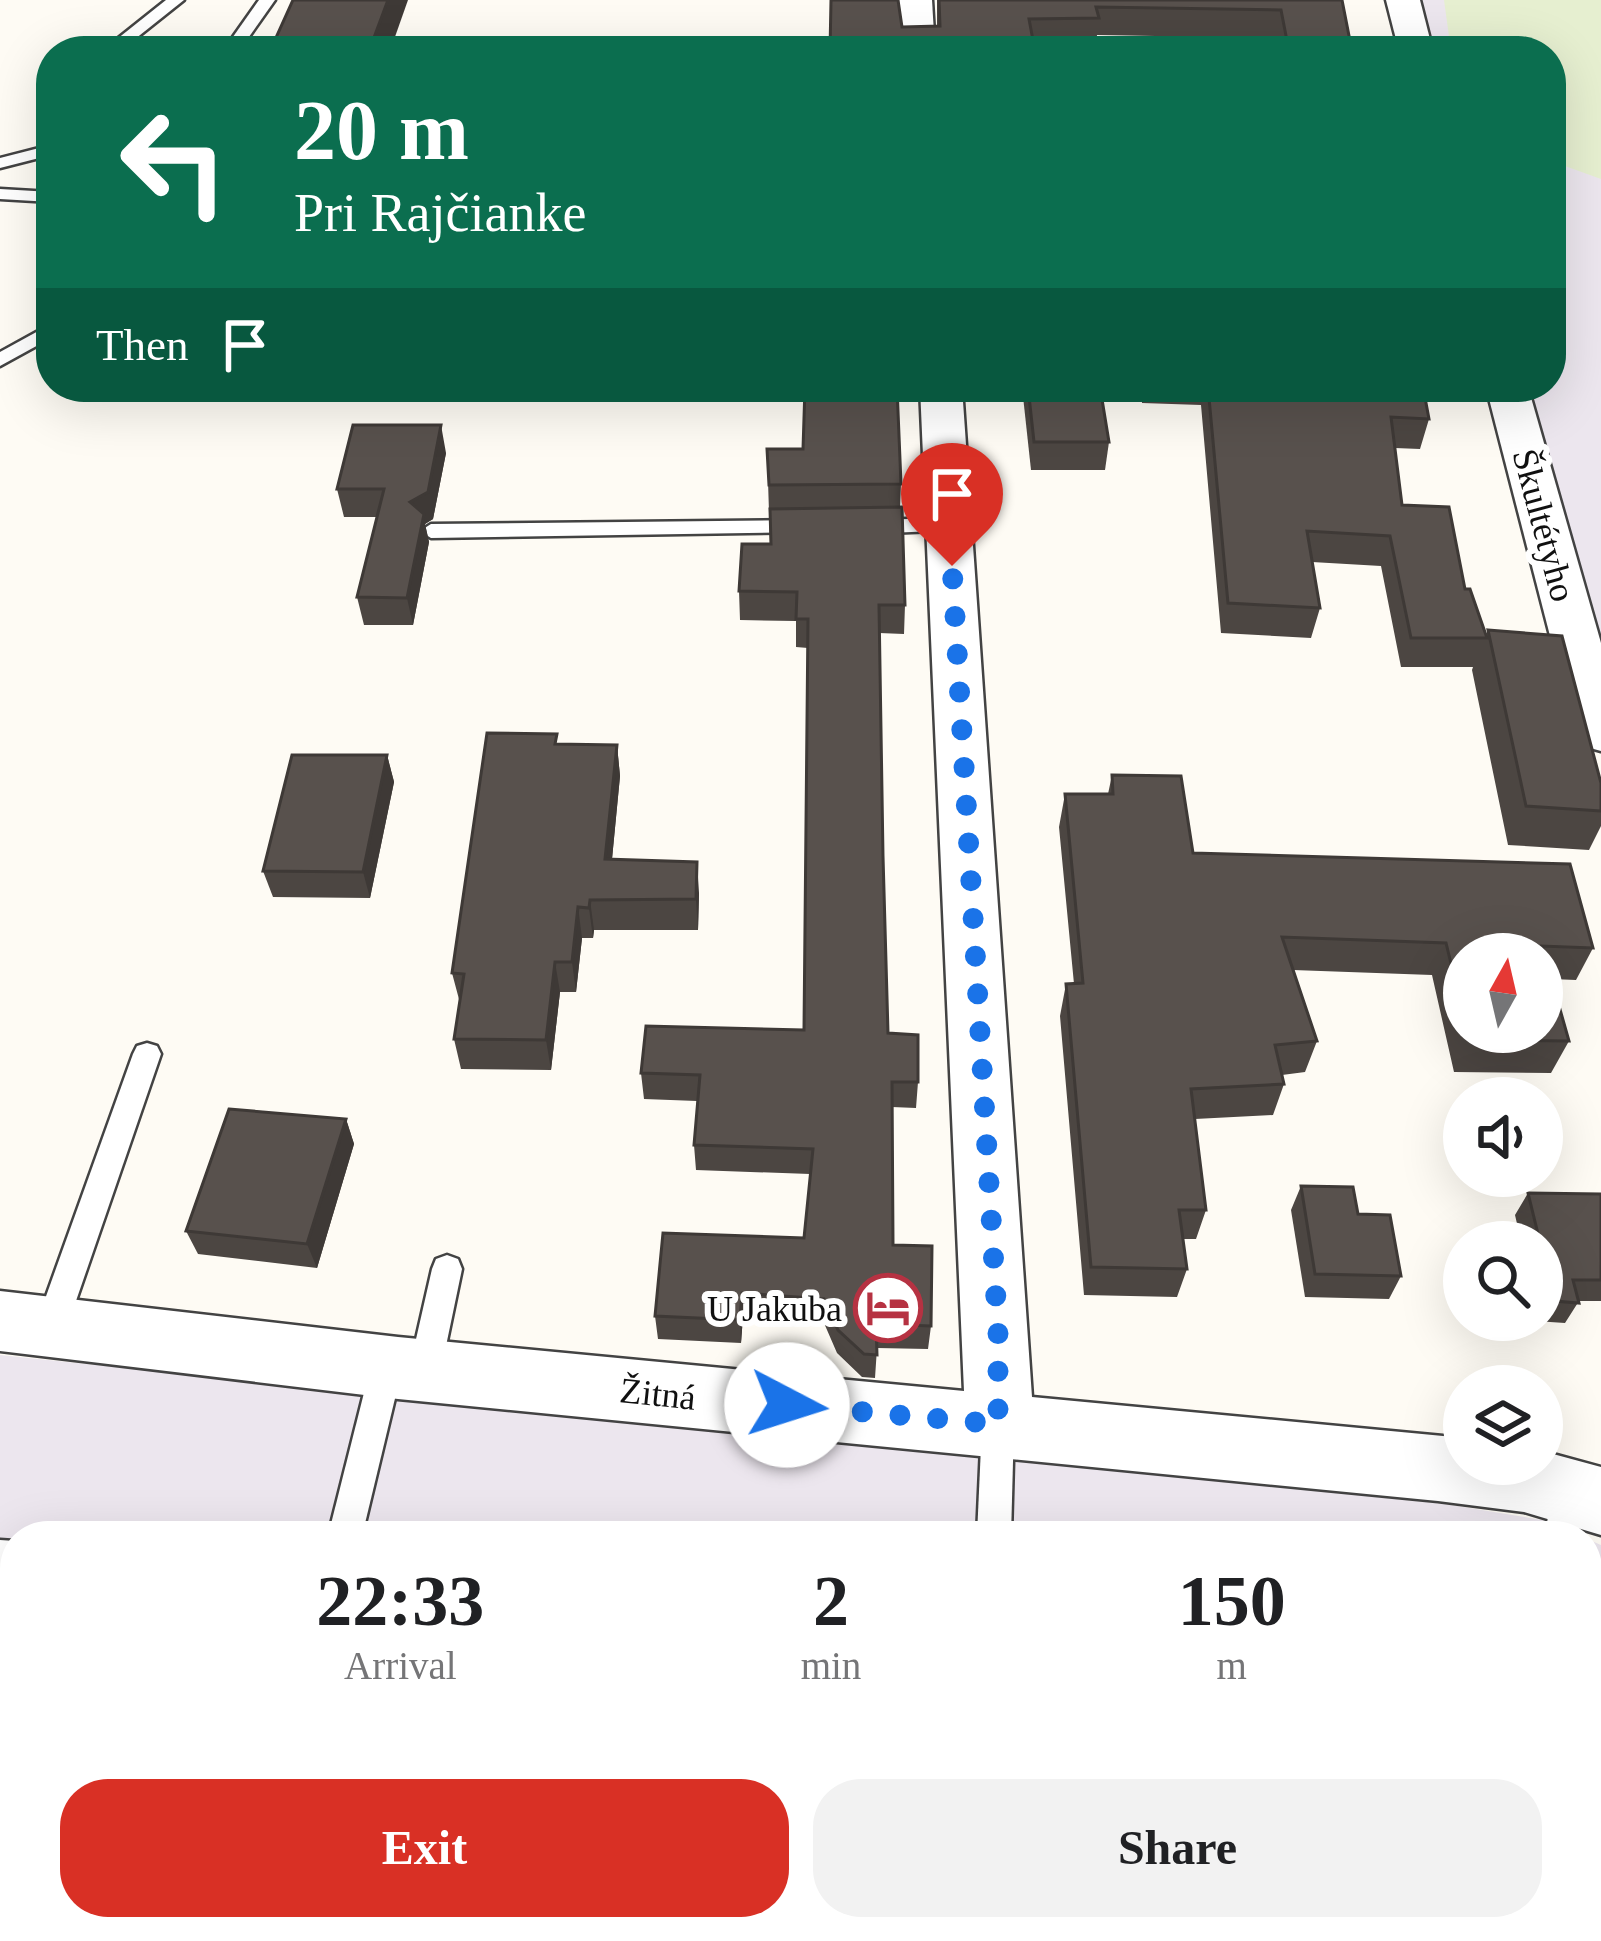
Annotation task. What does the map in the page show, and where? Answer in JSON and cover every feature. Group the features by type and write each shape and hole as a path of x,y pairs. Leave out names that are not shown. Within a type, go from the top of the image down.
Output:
{"street":[{"path":"915,0 917,36"},
{"path":"1402,0 1412,36"},
{"path":"942,402 998,1333 998,1424"},
{"name":"Škultétyho","path":"1511,402 1601,733"},
{"name":"Žitná","path":"26,1324 406,1368 1438,1468 1577,1509"}],"lane":[{"path":"129,36 176,0"},
{"path":"242,36 267,0"},
{"path":"0,163 36,154"},
{"path":"0,194 36,196"},
{"path":"0,360 36,339"},
{"path":"431,531 950,525"},
{"path":"26,1324 147,1054"},
{"path":"350,1521 447,1269"},
{"path":"995,1521 998,1424"}],"shaded area":[{"path":"1392,0 1601,0 1601,671 1518,402 1566,402 1566,36 1403,36"},
{"path":"0,1355 1445,1504 1548,1521 0,1521"}],"green space":[{"path":"1444,0 1601,0 1601,179 1566,166 1566,36 1449,36"}],"building":[{"path":"293,0 388,0 375,36 277,36"},
{"path":"831,0 898,0 902,27 940,26 939,0 1342,0 1349,36 1286,36 1281,10 1096,7 1099,18 1029,19 1032,36 830,36"},
{"path":"805,402 898,402 901,484 769,485 767,449 803,449"},
{"path":"1030,402 1102,402 1109,442 1034,442"},
{"path":"1209,402 1426,402 1429,419 1391,417 1402,505 1449,507 1465,589 1470,589 1487,638 1411,638 1390,536 1307,531 1320,608 1228,603"},
{"path":"353,425 441,425 428,492 410,502 424,514 407,598 357,597 384,489 337,489"},
{"path":"902,507 905,605 879,605 883,856 888,1033 918,1035 918,1082 892,1082 893,1245 932,1246 931,1326 876,1324 877,1355 864,1354 838,1330 824,1299 742,1293 740,1320 655,1316 663,1233 804,1238 813,1149 694,1145 700,1075 641,1073 646,1026 804,1030 808,619 796,619 797,592 739,591 742,544 771,544 770,509"},
{"path":"1488,630 1562,636 1601,783 1601,811 1526,806"},
{"path":"487,733 557,734 555,744 617,745 605,859 697,862 696,899 590,900 589,908 578,907 572,962 555,962 546,1040 454,1039 464,974 452,973"},
{"path":"292,755 387,755 363,872 263,871"},
{"path":"1112,775 1181,776 1193,853 1570,864 1593,948 1563,947 1563,933 1443,933 1443,943 1282,937 1317,1041 1275,1045 1284,1084 1191,1089 1206,1210 1179,1210 1187,1269 1091,1267 1066,984 1083,983 1065,794 1113,794"},
{"path":"229,1109 346,1119 307,1244 186,1231"},
{"path":"1301,1186 1353,1187 1358,1214 1390,1215 1401,1276 1315,1274"},
{"path":"1601,1194 1601,1280 1573,1280 1579,1303 1563,1302 1563,1221 1535,1221 1529,1197"}],"place":[{"name":"U Jakuba","path":"888,1308"}],"route":[{"path":"787,1405 998,1424 998,1333 952,566"}]}
